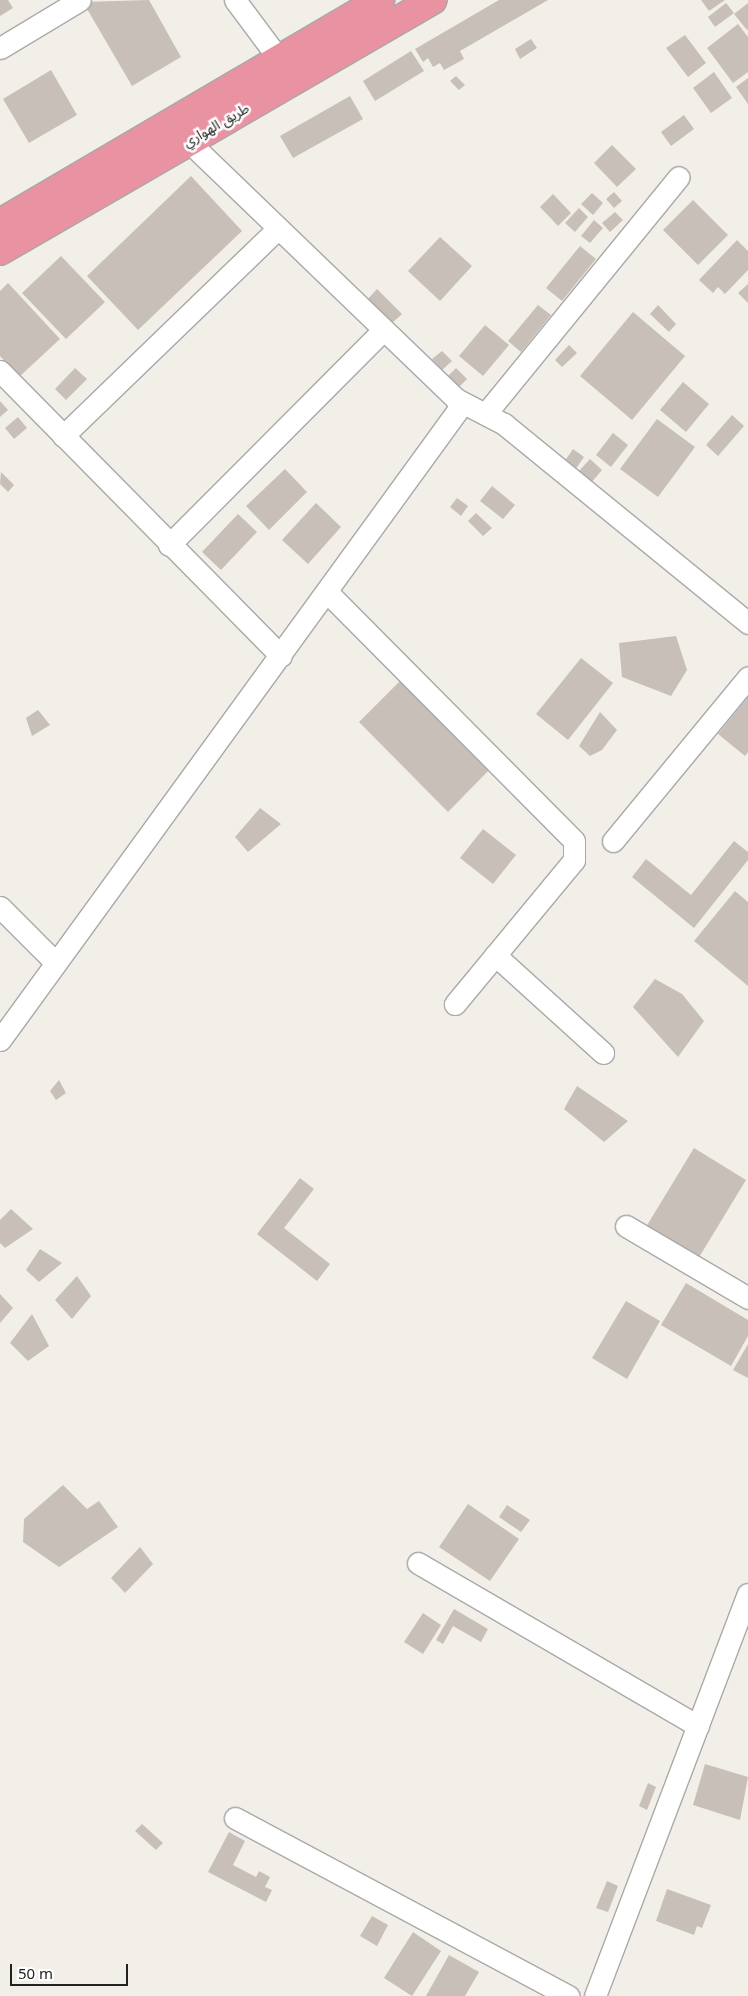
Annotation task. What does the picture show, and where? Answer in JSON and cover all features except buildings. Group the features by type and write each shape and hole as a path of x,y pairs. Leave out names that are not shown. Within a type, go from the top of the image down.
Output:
{"highway":[{"name":"طريق الهواري","path":"0,223 380,0"},
{"name":"طريق الهواري","path":"0,250 433,0"}],"street":[{"path":"0,48 80,0"},
{"path":"235,0 279,59"},
{"path":"188,141 383,330 463,403 487,412 748,624"},
{"path":"487,412 679,177"},
{"path":"63,436 277,229"},
{"path":"169,545 383,330"},
{"path":"0,371 280,656"},
{"path":"0,1040 328,593 463,403"},
{"path":"328,593 574,842 574,860 455,1004"},
{"path":"613,841 748,677"},
{"path":"0,907 56,963"},
{"path":"495,955 603,1053"},
{"path":"626,1226 748,1298"},
{"path":"418,1563 698,1726"},
{"path":"595,1996 748,1594"},
{"path":"235,1818 568,1996"}]}
